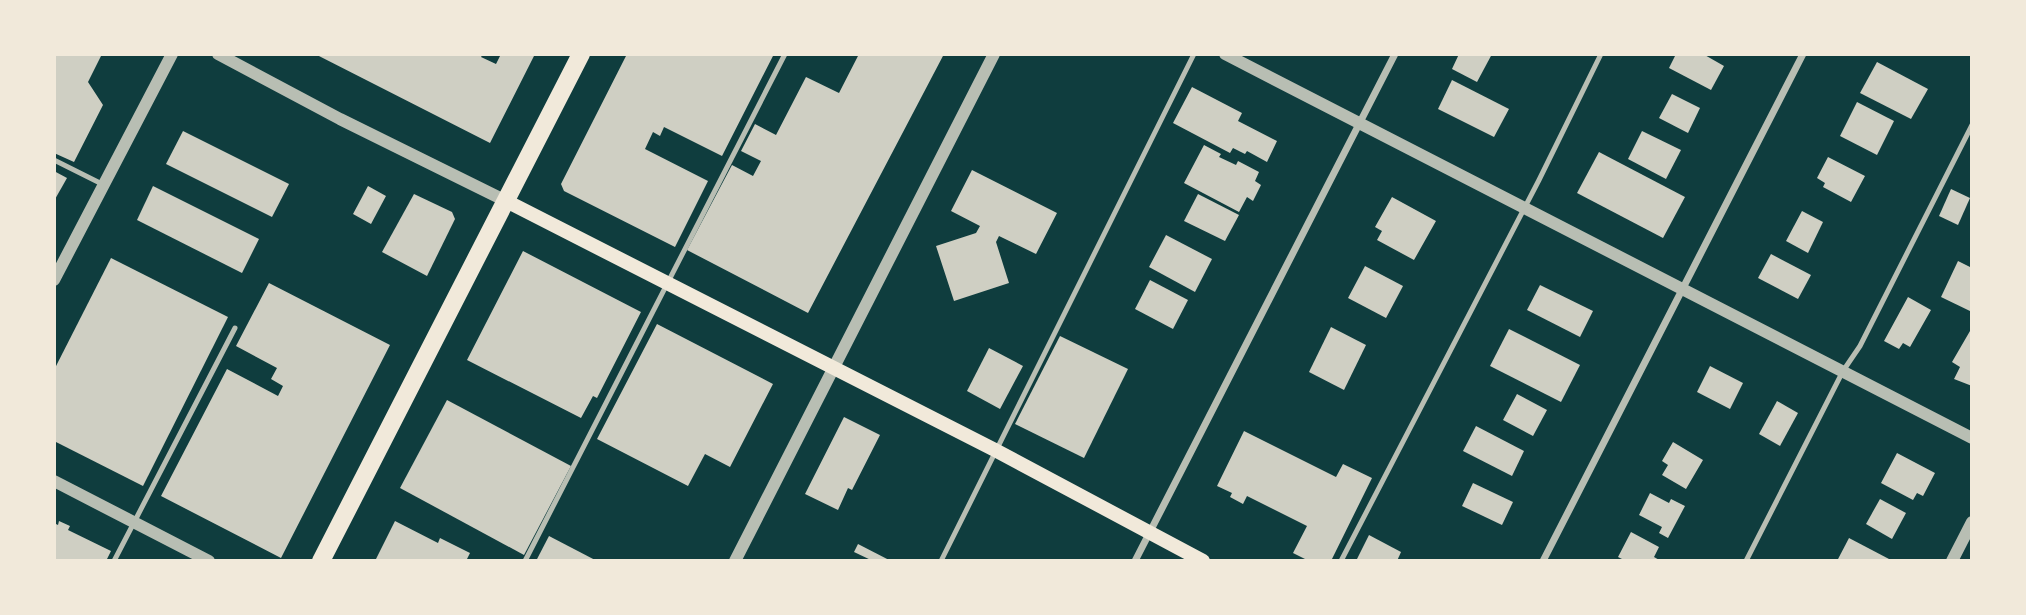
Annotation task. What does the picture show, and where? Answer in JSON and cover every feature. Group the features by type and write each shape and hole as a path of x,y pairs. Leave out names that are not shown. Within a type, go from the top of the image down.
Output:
{"main road":[{"path":"321,561 581,54"},
{"path":"506,201 995,450 1203,561"}],"street":[{"path":"54,280 172,54"},
{"path":"218,54 340,119 506,201"},
{"path":"735,561 994,54"},
{"path":"1225,54 1972,438"},
{"path":"1135,561 1395,54"},
{"path":"1543,561 1803,54"},
{"path":"54,481 209,561"},
{"path":"1952,561 1972,522"}],"lane":[{"path":"526,561 785,54"},
{"path":"941,561 1194,54"},
{"path":"1341,561 1539,180 1601,54"},
{"path":"1746,561 1843,371 1860,346 1972,125"},
{"path":"54,160 104,185"},
{"path":"114,561 235,328"}],"building":[{"path":"54,54 102,54 88,82 103,105 74,162 54,153"},
{"path":"315,54 483,54 481,57 496,64 501,54 535,54 490,143"},
{"path":"627,54 774,54 722,156 664,127 660,136 653,132 645,149 708,181 675,247 564,191 561,184"},
{"path":"859,54 944,54 808,313 687,250 732,165 753,176 761,161 741,151 755,124 776,135 806,77 839,93"},
{"path":"1459,54 1492,54 1477,82 1452,69"},
{"path":"1676,54 1703,54 1724,66 1711,90 1669,68"},
{"path":"1877,62 1928,89 1911,119 1860,93"},
{"path":"1452,80 1509,109 1494,137 1438,109"},
{"path":"1192,87 1242,113 1238,121 1277,141 1267,162 1247,151 1245,154 1233,148 1230,153 1173,123"},
{"path":"1672,94 1700,108 1688,133 1659,118"},
{"path":"1857,102 1894,121 1877,155 1840,136"},
{"path":"183,131 289,184 272,217 166,164"},
{"path":"1642,131 1681,150 1666,179 1628,159"},
{"path":"1204,145 1221,154 1219,157 1236,165 1238,161 1259,172 1255,181 1261,185 1253,201 1247,197 1239,212 1184,183"},
{"path":"1599,152 1685,197 1663,238 1577,193"},
{"path":"1828,157 1865,176 1851,202 1823,187 1825,183 1817,178"},
{"path":"972,170 1057,213 1036,254 999,236 996,242 1009,283 954,301 936,246 976,233 980,226 951,211"},
{"path":"54,171 67,178 54,201"},
{"path":"153,186 259,239 242,273 137,220"},
{"path":"368,186 386,196 371,224 353,214"},
{"path":"1951,189 1970,198 1958,225 1939,216"},
{"path":"414,194 452,212 455,219 427,276 382,252"},
{"path":"1198,194 1239,215 1225,241 1184,221"},
{"path":"1392,197 1436,221 1414,260 1377,240 1382,231 1375,227"},
{"path":"1802,211 1823,222 1808,253 1786,241"},
{"path":"1166,235 1212,259 1195,292 1149,267"},
{"path":"523,251 641,312 597,398 593,396 581,418 467,360"},
{"path":"1771,254 1811,275 1798,299 1758,278"},
{"path":"111,258 228,317 143,486 54,441 54,370"},
{"path":"1958,261 1972,268 1972,312 1941,297"},
{"path":"1365,266 1403,286 1386,318 1348,298"},
{"path":"1150,280 1188,300 1173,329 1135,309"},
{"path":"269,283 390,345 281,558 161,496 227,369 278,396 283,386 271,379 277,368 236,346"},
{"path":"1540,285 1593,311 1580,337 1527,310"},
{"path":"1908,297 1931,310 1910,347 1903,343 1899,349 1884,341"},
{"path":"657,324 773,384 730,467 705,454 688,486 597,439"},
{"path":"1331,327 1366,345 1344,390 1309,372"},
{"path":"1509,329 1580,365 1561,402 1490,366"},
{"path":"1970,331 1972,386 1954,379 1960,367 1952,362"},
{"path":"1060,336 1128,369 1084,458 1015,424"},
{"path":"989,348 1023,366 1000,409 967,391"},
{"path":"1710,366 1743,383 1730,409 1697,392"},
{"path":"1517,394 1547,410 1533,436 1503,420"},
{"path":"447,400 571,466 524,555 400,488"},
{"path":"1777,401 1798,413 1780,446 1759,434"},
{"path":"844,417 880,435 852,490 848,488 838,510 805,494"},
{"path":"1476,426 1524,451 1512,476 1463,451"},
{"path":"1244,431 1336,477 1343,464 1372,478 1331,561 1309,561 1293,553 1307,526 1247,496 1243,504 1230,497 1232,493 1217,486"},
{"path":"1673,442 1703,460 1686,489 1662,475 1668,465 1662,461"},
{"path":"1897,453 1935,473 1923,496 1917,493 1913,500 1881,483"},
{"path":"1473,483 1513,502 1502,525 1462,506"},
{"path":"1650,493 1669,503 1671,499 1685,506 1668,538 1659,533 1662,527 1639,515"},
{"path":"1880,499 1906,513 1892,539 1866,524"},
{"path":"59,521 70,526 68,530 111,551 106,561 54,561 54,523 58,525"},
{"path":"395,521 438,543 440,538 470,553 466,561 375,561"},
{"path":"1631,532 1659,547 1654,557 1661,561 1626,561 1618,557"},
{"path":"1369,535 1401,552 1397,561 1356,561"},
{"path":"549,536 597,561 536,561"},
{"path":"1849,538 1889,559 1888,561 1837,561"},
{"path":"858,544 891,561 873,561 854,552"}]}
